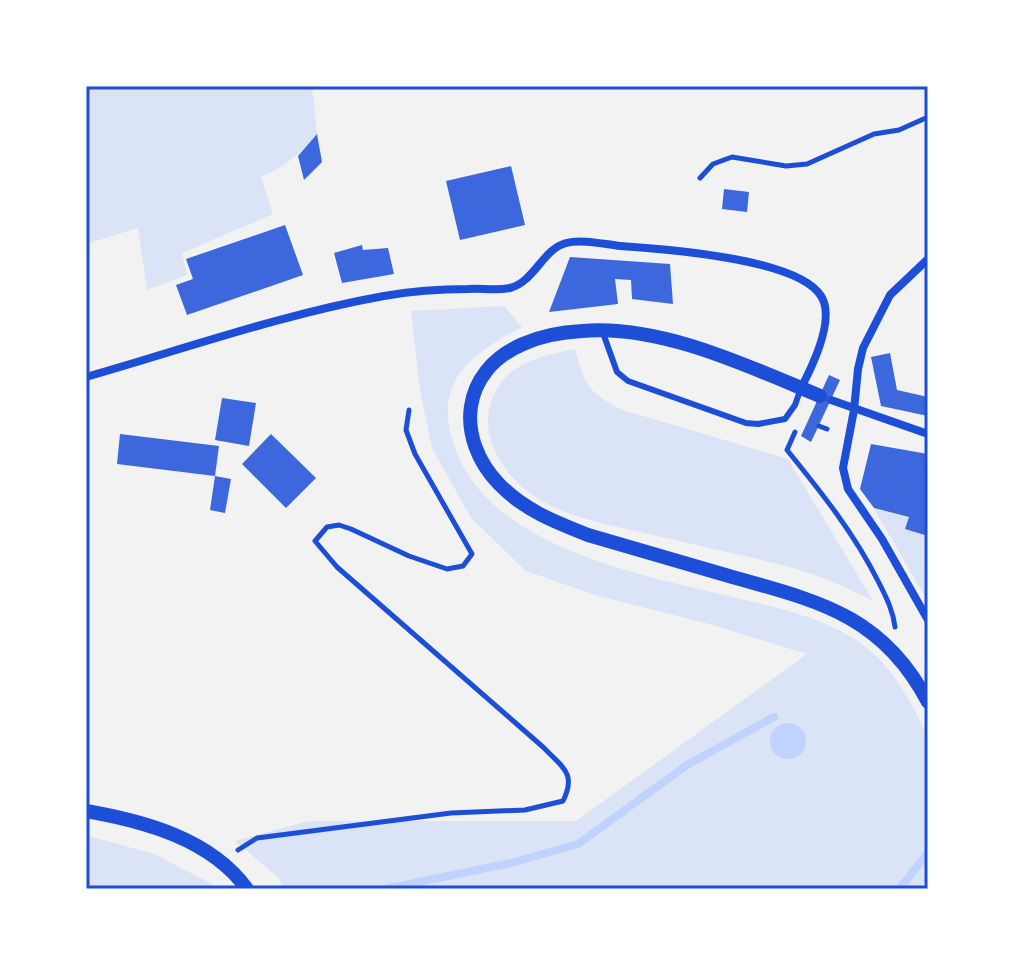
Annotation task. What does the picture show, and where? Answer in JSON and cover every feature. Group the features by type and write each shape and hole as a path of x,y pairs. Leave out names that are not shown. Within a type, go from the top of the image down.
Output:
{"street":[{"path":"86,377 338,305 424,290 513,288 559,246 577,242 731,259 785,273 808,285 822,297 825,320 815,359 801,388"},
{"path":"928,259 895,288 870,331 858,369 854,410 843,461 845,483 891,554 928,620"},
{"path":"928,434 854,410 663,338 602,330 566,333 521,345 497,361 479,382 471,407 470,434 481,461 498,483 525,506 561,525 837,610 872,632 899,656 928,702"},
{"path":"86,811 163,831 220,861 237,875 247,889"}],"lane":[{"path":"602,330 617,372 628,381 746,423 771,424 785,419 795,405 801,388"}],"path":[{"path":"700,178 713,164 732,157 786,166 807,164 874,134 899,130 928,117"},
{"path":"220,861 257,838 451,813 525,810 563,801 570,786 568,773 543,747 337,567 315,541 327,527 339,525 447,569 463,566 472,554 415,454 406,430 409,410"},
{"path":"819,426 827,429"},
{"path":"797,429 787,450 832,505 861,548 893,613"}],"shaded area":[{"path":"86,86 312,86 317,134 292,159 261,177 273,214 182,253 187,275 147,290 138,228 86,244"},
{"path":"504,306 522,327 479,353 458,376 451,390 449,425 463,466 489,500 523,527 564,548 653,578 799,614 839,630 874,654 904,693 928,742 928,877 918,889 283,889 279,878 235,841 308,821 576,821 807,654 709,624 595,595 526,571 471,518 432,448 420,390 411,311"},
{"path":"575,349 585,380 595,393 611,404 788,459 873,601 800,570 584,518 543,502 519,484 500,461 489,433 488,418 497,389 521,366"},
{"path":"874,509 909,517 905,529 928,536 928,602"},
{"path":"86,835 154,854 216,889 86,889"}],"water":[{"path":"788,723 800,729 806,741 800,753 788,759 776,753 770,741 776,729"}],"building":[{"path":"317,134 322,162 304,180 298,156"},
{"path":"511,166 525,225 460,240 446,181"},
{"path":"724,189 749,192 747,212 722,209"},
{"path":"285,225 303,275 187,315 176,285 193,279 186,259"},
{"path":"362,245 363,250 388,248 394,274 342,283 334,253"},
{"path":"570,257 670,264 673,304 632,299 631,280 615,279 618,304 549,312"},
{"path":"890,353 897,390 928,397 928,416 881,406 871,357"},
{"path":"829,375 840,380 811,442 801,436"},
{"path":"222,398 256,403 249,446 215,440"},
{"path":"120,434 219,446 215,476 117,464"},
{"path":"271,434 316,478 286,508 242,464"},
{"path":"871,444 928,454 928,536 905,529 909,517 874,508 860,489"},
{"path":"215,476 231,479 225,513 210,510"}],"waterway":[{"path":"385,889 511,863 578,844 687,765 774,717"},
{"path":"899,889 928,853"}]}
